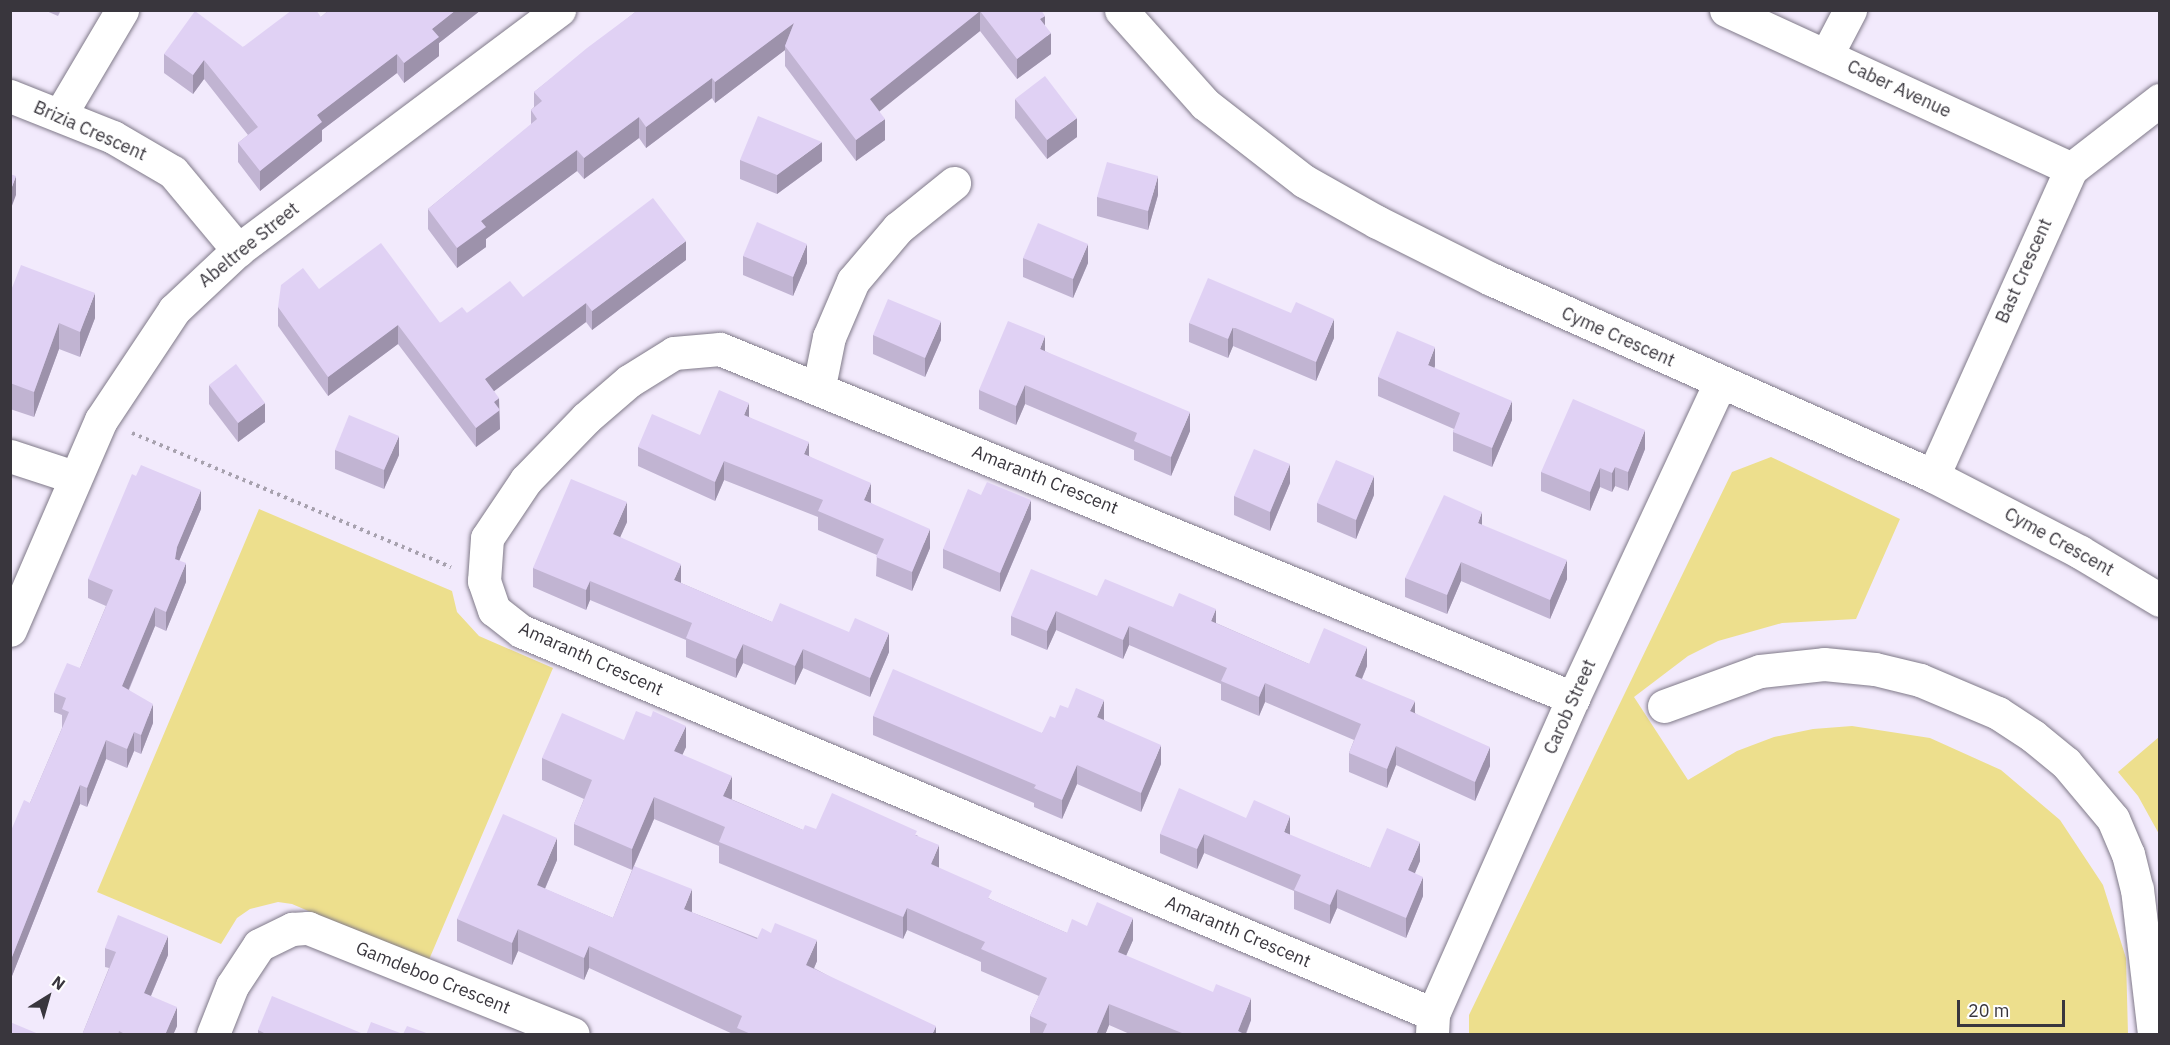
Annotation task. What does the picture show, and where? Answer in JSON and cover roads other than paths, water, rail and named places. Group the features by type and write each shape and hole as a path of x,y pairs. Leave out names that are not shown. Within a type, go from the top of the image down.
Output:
{"street":[{"path":"60,115 122,10"},
{"name":"Abeltree Street","path":"10,630 74,477 101,420 174,310 238,249 559,10"},
{"name":"Cyme Crescent","path":"1121,10 1204,104 1304,181 1481,274 1720,383 1933,476 2080,552 2160,600"},
{"name":"Caber Avenue","path":"1726,10 2071,169"},
{"path":"1826,56 1850,10"},
{"name":"Brizia Crescent","path":"10,96 60,115 143,152 173,172 238,249"},
{"name":"Bast Crescent","path":"1933,476 2071,169 2160,100"},
{"path":"819,386 829,337 853,281 898,228 954,183"},
{"name":"Amaranth Crescent","path":"1433,1024 521,631 494,610 484,581 487,538 526,480 620,389 674,352 720,349 819,386 1573,698"},
{"name":"Carob Street","path":"1433,1024 1573,698 1720,383"},
{"path":"10,456 74,477"},
{"path":"1664,706 1760,671 1824,664 1875,669 1920,680 1998,713 2033,736 2066,763 2113,819 2128,854 2137,889 2154,1035"},
{"name":"Gamdeboo Crescent","path":"213,1035 245,962 259,945 292,929 308,928 573,1035"}]}
